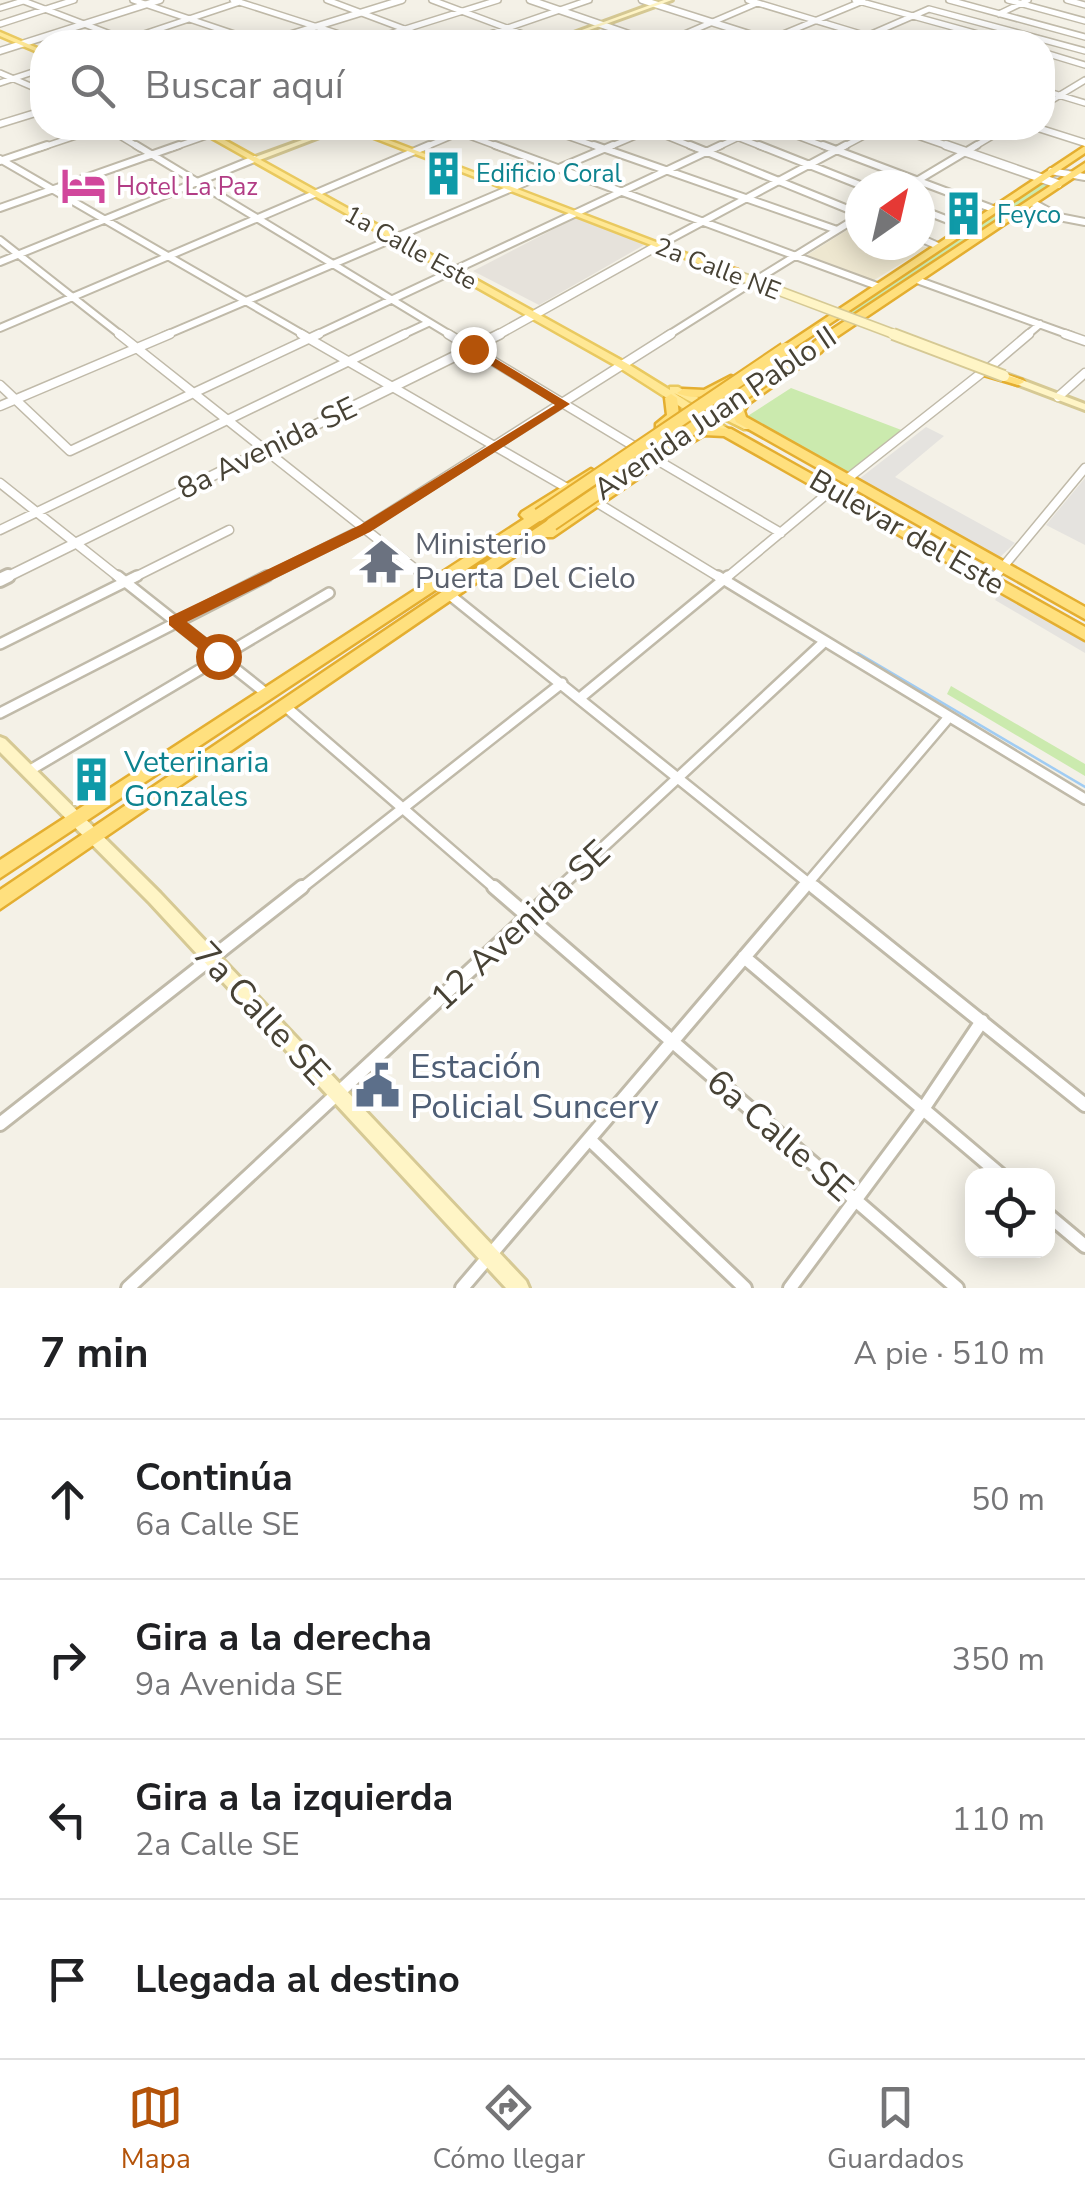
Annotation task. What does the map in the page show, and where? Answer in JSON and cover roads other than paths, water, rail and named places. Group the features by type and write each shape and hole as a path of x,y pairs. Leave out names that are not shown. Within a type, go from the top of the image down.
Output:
{"highway":[{"name":"Avenida Juan Pablo II","path":"0,900 450,595 514,541 784,349 1085,146"},
{"name":"Avenida Juan Pablo II","path":"545,519 800,356 1085,166"},
{"path":"705,263 819,307 851,305"},
{"path":"873,328 867,320 875,306"},
{"path":"819,307 826,313 823,323"},
{"path":"748,427 738,411 743,402 818,350 832,334 856,325 1018,382"},
{"path":"728,432 696,433 547,535 514,541 520,520 673,419 677,395 706,394 791,338 811,331"},
{"path":"735,376 746,388 763,388"},
{"name":"Bulevar del Este","path":"748,427 848,479 1085,614"},
{"name":"Bulevar del Este","path":"728,432 1085,634"},
{"path":"638,441 665,443 663,456"},
{"name":"Avenida Juan Pablo II","path":"0,870 435,584 514,541"},
{"path":"286,707 281,698 307,676 309,666"}],"main road":[{"path":"596,30 682,0"},
{"path":"592,30 605,26"},
{"path":"0,34 30,47"},
{"name":"1a Calle Este","path":"221,140 677,395 748,427"},
{"path":"254,159 296,140"},
{"path":"254,159 307,140"},
{"name":"2a Calle NE","path":"384,140 1085,407"},
{"name":"1a Calle Este","path":"677,395 728,432"},
{"name":"7a Calle SE","path":"0,743 212,959 519,1288"}],"street":[{"path":"0,8 24,0 98,30"},
{"path":"0,24 74,0"},
{"path":"133,0 226,30"},
{"path":"66,30 160,0"},
{"path":"326,0 407,29"},
{"path":"305,30 402,0"},
{"path":"432,0 513,30"},
{"path":"404,30 498,0"},
{"path":"530,0 617,30"},
{"path":"502,30 589,0"},
{"path":"642,0 735,30"},
{"path":"748,0 847,30"},
{"path":"949,0 1085,38"},
{"path":"1008,0 1085,21"},
{"path":"796,30 861,1 963,30 1028,0"},
{"path":"1068,0 1085,5"},
{"path":"158,30 239,1 326,30"},
{"path":"694,30 761,1"},
{"path":"882,30 930,9 1003,30"},
{"path":"1055,34 1060,31"},
{"path":"0,51 30,42"},
{"path":"1055,45 1085,52"},
{"path":"1055,56 1085,65"},
{"path":"0,72 30,85"},
{"path":"0,83 30,73"},
{"path":"1055,99 1085,80"},
{"path":"1055,94 1085,104"},
{"path":"0,124 30,115"},
{"path":"1055,135 1085,146"},
{"path":"1,160 65,140"},
{"path":"125,140 564,404 638,441"},
{"path":"0,208 193,140"},
{"path":"0,328 440,140"},
{"path":"480,140 877,286"},
{"path":"578,140 837,230"},
{"path":"0,406 624,140"},
{"path":"678,140 845,209"},
{"path":"0,386 70,451 732,140"},
{"path":"746,140 845,179"},
{"path":"809,140 889,170"},
{"path":"659,245 856,140"},
{"path":"931,140 1064,181 1085,177"},
{"path":"935,171 986,140"},
{"path":"0,262 254,159"},
{"path":"1,160 567,488"},
{"path":"935,187 993,209"},
{"path":"1032,202 1059,218 1085,222"},
{"path":"935,215 966,227"},
{"path":"0,714 175,621 365,528 845,225"},
{"path":"0,240 435,584"},
{"name":"8a Avenida SE","path":"0,580 473,349 659,245"},
{"path":"916,280 1085,340"},
{"path":"0,530 428,322"},
{"path":"848,479 1040,324"},
{"path":"1058,397 1085,373"},
{"path":"663,456 781,533"},
{"path":"992,580 1085,468"},
{"path":"0,483 267,694"},
{"path":"580,698 834,489"},
{"path":"596,502 1085,799"},
{"path":"0,644 229,530"},
{"path":"27,772 329,592"},
{"path":"450,595 1085,1105"},
{"name":"12 Avenida SE","path":"128,1288 823,643"},
{"path":"0,1124 562,683"},
{"name":"6a Calle SE","path":"286,707 957,1288"},
{"path":"462,1288 949,717"},
{"path":"744,957 993,1168"},
{"path":"790,1288 923,1109 982,1021"},
{"path":"590,1139 745,1288"},
{"path":"1055,1220 1085,1246"}],"waterway":[{"path":"858,653 1085,787"}],"place":[{"name":"Edificio Coral","path":"443,173"},
{"name":"Hotel La Paz","path":"83,186"},
{"name":"Feyco","path":"964,214"},
{"name":"Ministerio Puerta Del Cielo","path":"382,561"},
{"name":"Veterinaria Gonzales","path":"91,779"},
{"name":"Estación Policial Suncery","path":"377,1086"}]}
